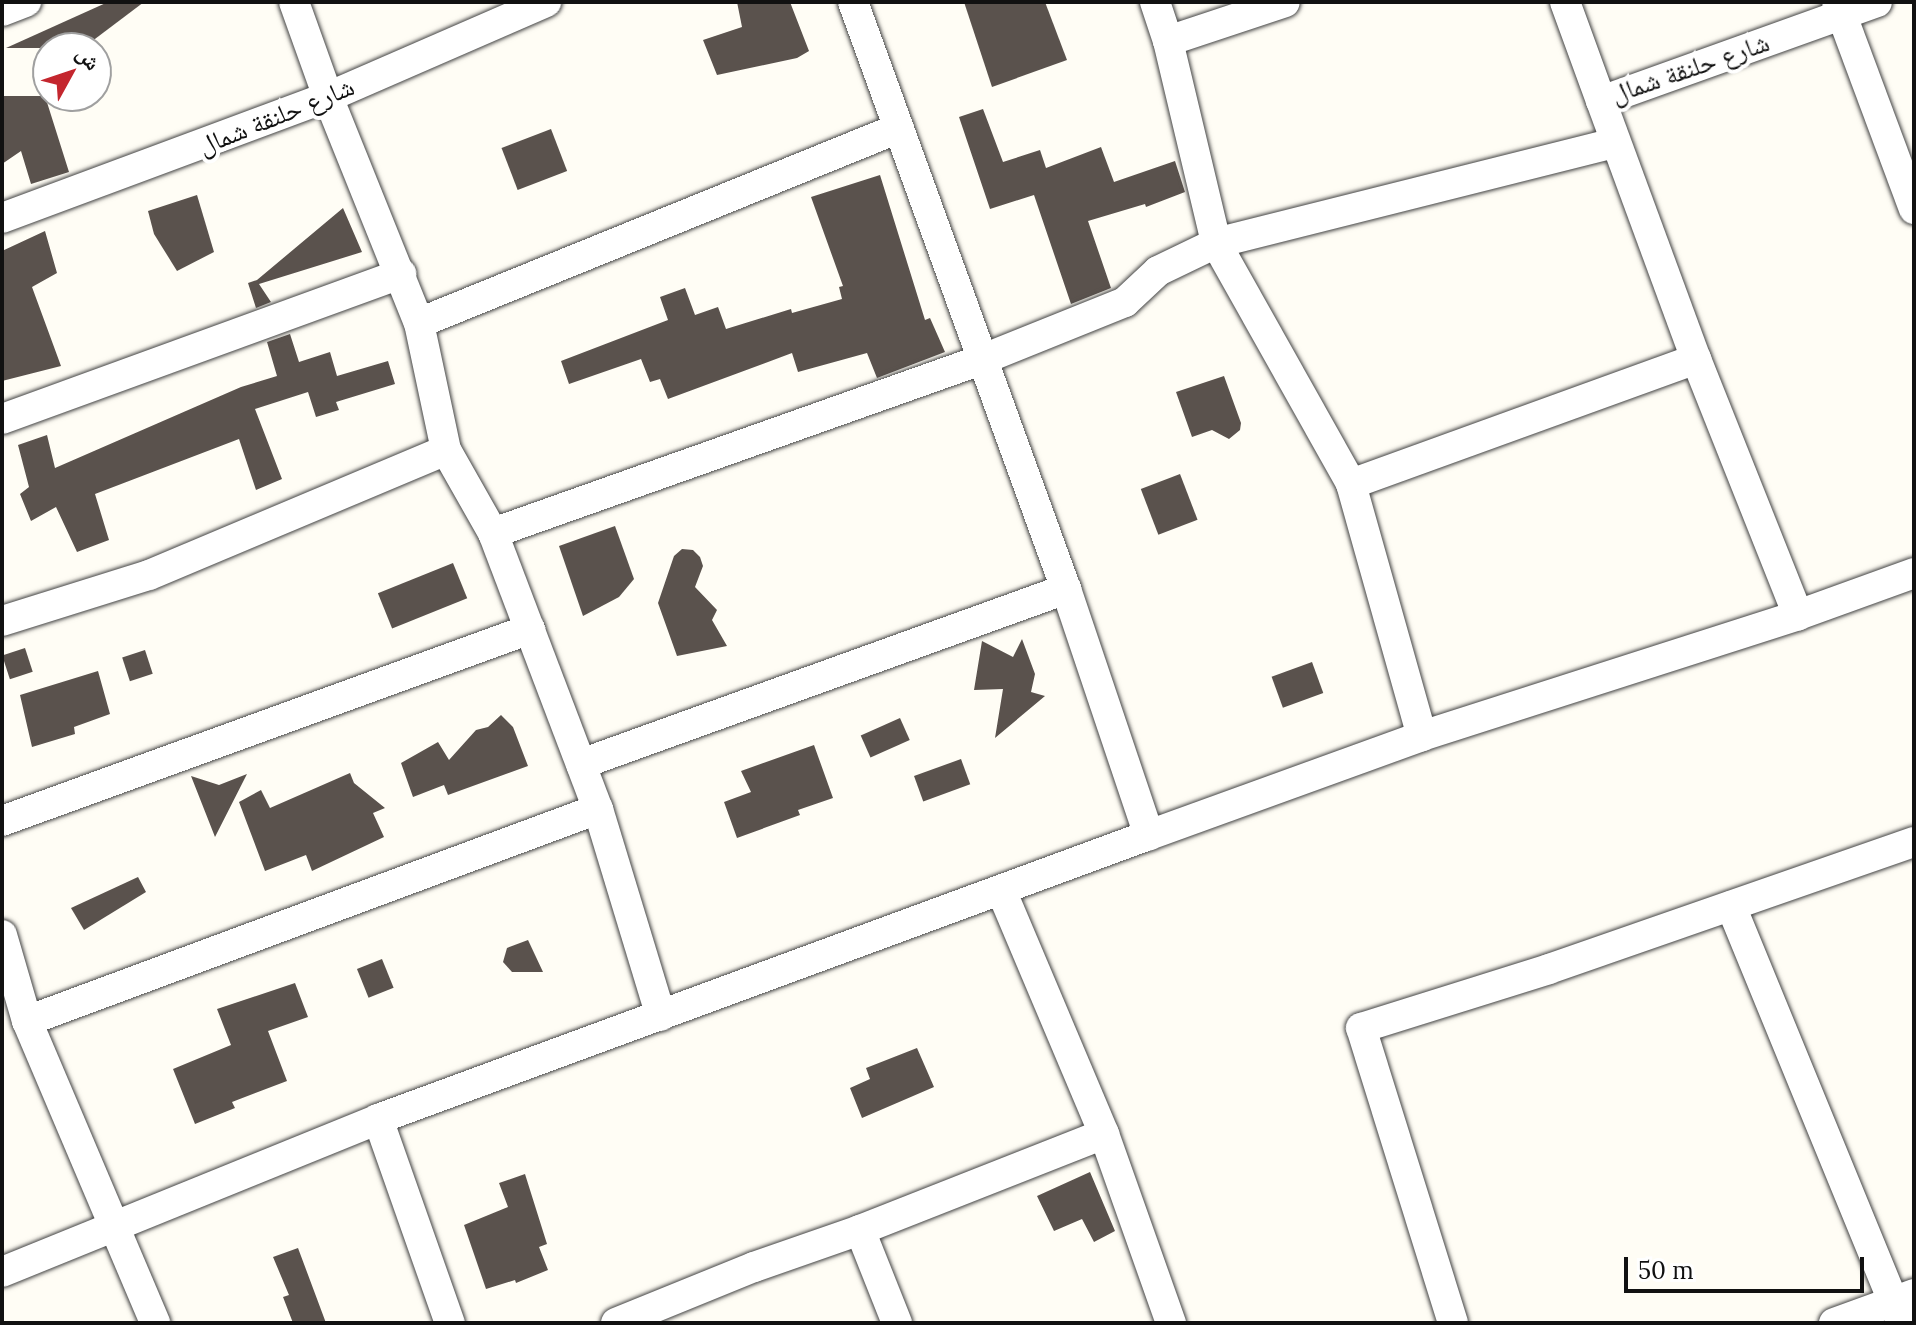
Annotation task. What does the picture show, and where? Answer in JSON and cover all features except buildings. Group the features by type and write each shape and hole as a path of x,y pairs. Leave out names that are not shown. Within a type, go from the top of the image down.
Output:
{"street":[{"path":"2,11 26,2"},
{"path":"294,2 328,97 419,323 446,450 493,533 598,809 661,1016"},
{"name":"شارع حلنقة شمال","path":"2,218 328,97 546,2"},
{"path":"853,2 1066,589 1149,835"},
{"path":"1155,2 1168,41 1216,243 1351,484 1422,736"},
{"path":"1168,41 1285,2"},
{"name":"شارع حلنقة شمال","path":"1565,2 1601,101 1840,8 1877,2"},
{"path":"1840,8 1914,209"},
{"path":"1601,101 1696,359 1798,615"},
{"path":"419,323 899,128"},
{"path":"493,533 981,360 1125,302 1158,271 1216,243 1614,143"},
{"path":"2,419 401,274"},
{"path":"1351,484 1696,359"},
{"path":"2,621 149,575 446,450"},
{"path":"2,1272 378,1119 1422,736 1798,615 1911,582"},
{"path":"581,764 1066,589"},
{"path":"2,821 530,629"},
{"path":"27,1021 598,809"},
{"path":"1453,1323 1361,1028 1523,978 1914,842"},
{"path":"1001,890 1104,1134 1171,1323"},
{"path":"1731,906 1904,1306 1834,1323"},
{"path":"2,935 27,1021 155,1323"},
{"path":"378,1119 450,1323"},
{"path":"616,1323 651,1316 754,1267 860,1230 1104,1134"},
{"path":"860,1230 897,1323"}]}
